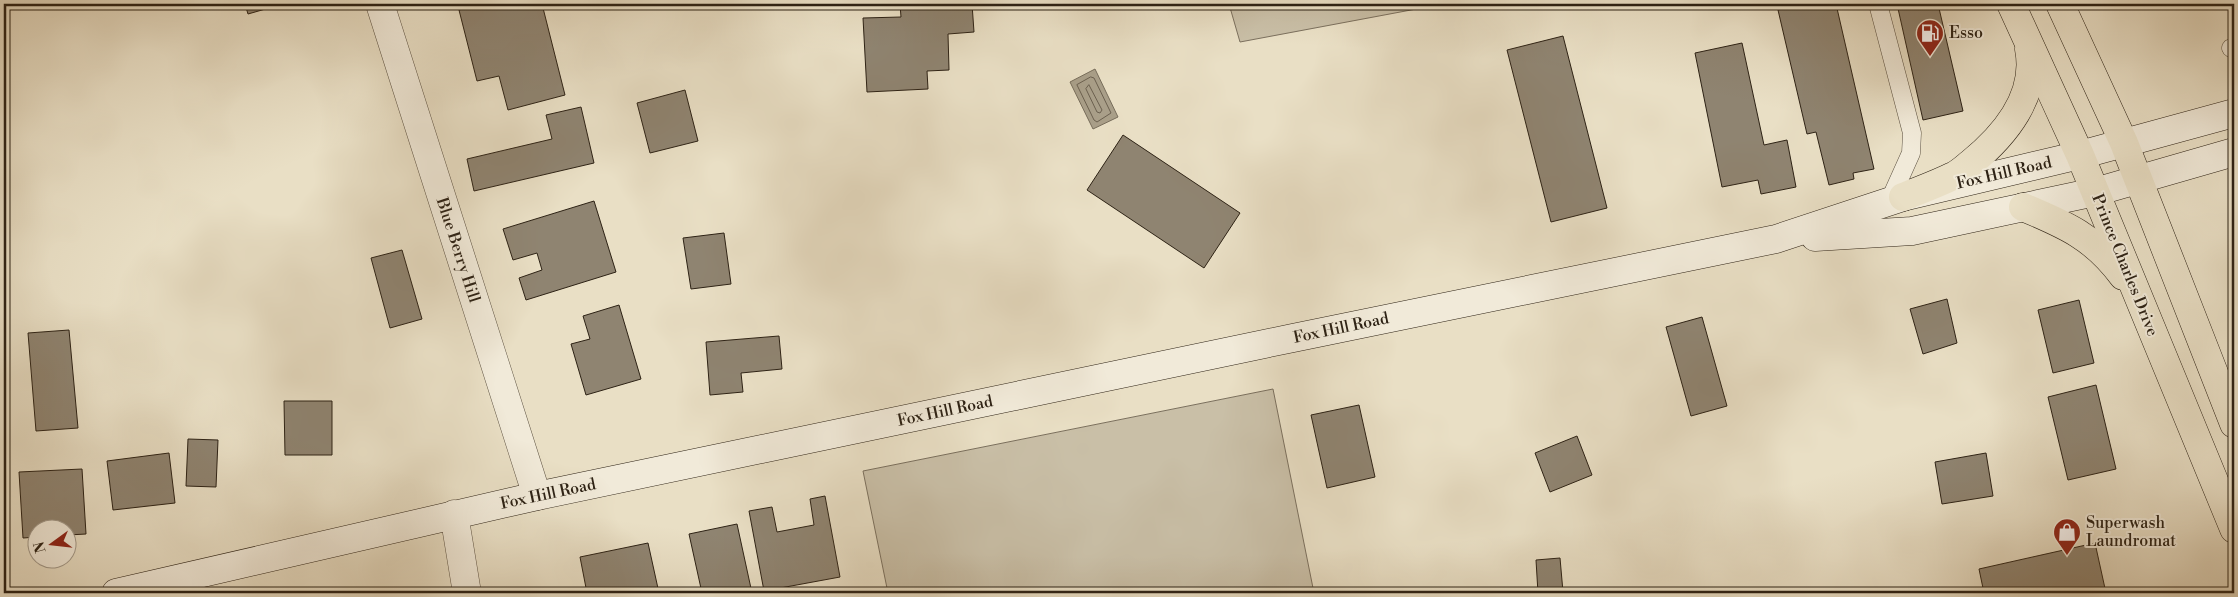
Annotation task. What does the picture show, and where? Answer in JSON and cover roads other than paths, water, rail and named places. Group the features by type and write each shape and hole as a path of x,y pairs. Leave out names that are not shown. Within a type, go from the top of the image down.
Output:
{"highway":[{"name":"Prince Charles Drive","path":"2011,4 2080,155 2234,529"},
{"path":"2060,4 2124,143 2234,424"},
{"path":"1896,199 1955,176 1985,152 2005,130 2021,106 2029,84 2031,60 2027,38"},
{"path":"2023,207 2069,226 2109,256 2138,297"}],"main road":[{"name":"Blue Berry Hill","path":"380,4 537,496"},
{"name":"Fox Hill Road","path":"127,592 537,496 1264,344 1776,240 1896,199 2080,155 2234,113"},
{"name":"Fox Hill Road","path":"1776,240 1912,231 2095,192 2234,152"},
{"path":"454,514 467,593"}],"lane":[{"path":"1878,4 1912,133 1911,153 1896,199"}],"water":[{"path":"1095,69 1118,117 1093,129 1070,82"}],"place":[{"name":"Esso","path":"1930,57"},
{"name":"Superwash Laundromat","path":"2067,556"}]}
